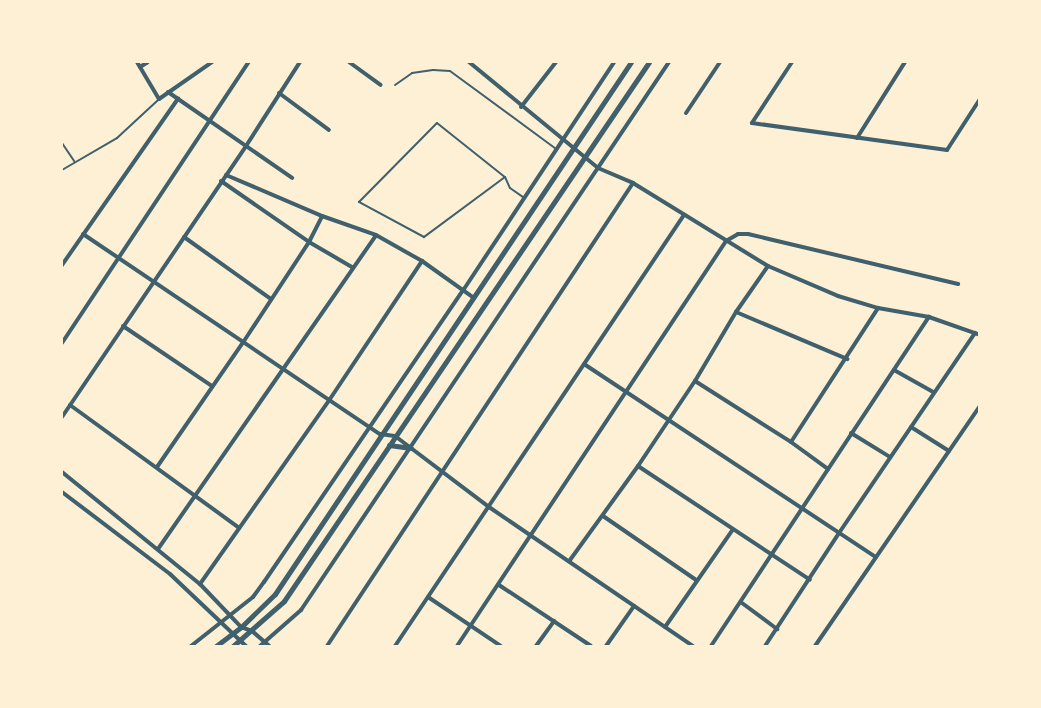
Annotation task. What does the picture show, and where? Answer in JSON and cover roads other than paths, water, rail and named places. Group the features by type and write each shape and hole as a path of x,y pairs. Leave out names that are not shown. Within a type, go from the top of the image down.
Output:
{"street":[{"path":"137,62 159,99 212,62"},
{"path":"140,67 148,62"},
{"path":"62,343 249,62"},
{"path":"62,417 246,146 300,62"},
{"path":"349,62 381,85"},
{"path":"470,62 521,107 598,168 633,183 768,266 838,296 878,308 929,317 977,334 933,392 765,646"},
{"path":"521,107 556,62"},
{"path":"190,646 253,597 264,582 371,428 614,62"},
{"path":"216,646 241,627 275,594 380,434 632,62"},
{"path":"233,646 284,601 649,62"},
{"path":"260,646 301,610 669,62"},
{"path":"686,113 720,62"},
{"path":"792,62 752,123 947,150 980,99"},
{"path":"857,138 905,62"},
{"path":"168,92 292,178"},
{"path":"279,93 329,130"},
{"path":"62,265 178,99"},
{"path":"226,175 322,216 376,235 422,261 474,298"},
{"path":"221,181 309,242 352,267"},
{"path":"327,646 633,183"},
{"path":"395,646 684,215"},
{"path":"157,467 244,341 309,242 322,216"},
{"path":"83,234 380,434 395,436 489,507 570,560 693,646"},
{"path":"457,646 628,393 726,241 738,234 748,234 958,284"},
{"path":"158,549 376,235"},
{"path":"184,237 271,299"},
{"path":"200,584 330,399 422,261"},
{"path":"570,560 638,466 768,266"},
{"path":"791,442 878,308"},
{"path":"736,312 847,359"},
{"path":"711,646 742,603 851,433 929,317"},
{"path":"123,326 212,386"},
{"path":"584,364 876,557"},
{"path":"894,370 933,392"},
{"path":"695,381 791,442 828,469"},
{"path":"70,405 239,528"},
{"path":"815,646 980,406"},
{"path":"911,427 949,451"},
{"path":"851,433 890,457"},
{"path":"389,445 411,448"},
{"path":"638,466 810,580"},
{"path":"62,472 200,584 241,627 252,631 269,646"},
{"path":"62,492 171,574 246,646"},
{"path":"603,516 696,580"},
{"path":"665,627 734,529"},
{"path":"499,585 591,646"},
{"path":"428,597 501,646"},
{"path":"742,603 777,628"},
{"path":"606,646 634,606"},
{"path":"536,646 554,621"}],"lane":[{"path":"395,85 412,73 433,70 450,71 555,148"},
{"path":"62,170 117,138 159,99"},
{"path":"505,177 424,237 358,202 436,123 505,177 510,188 523,197"},
{"path":"62,143 74,161"}]}
